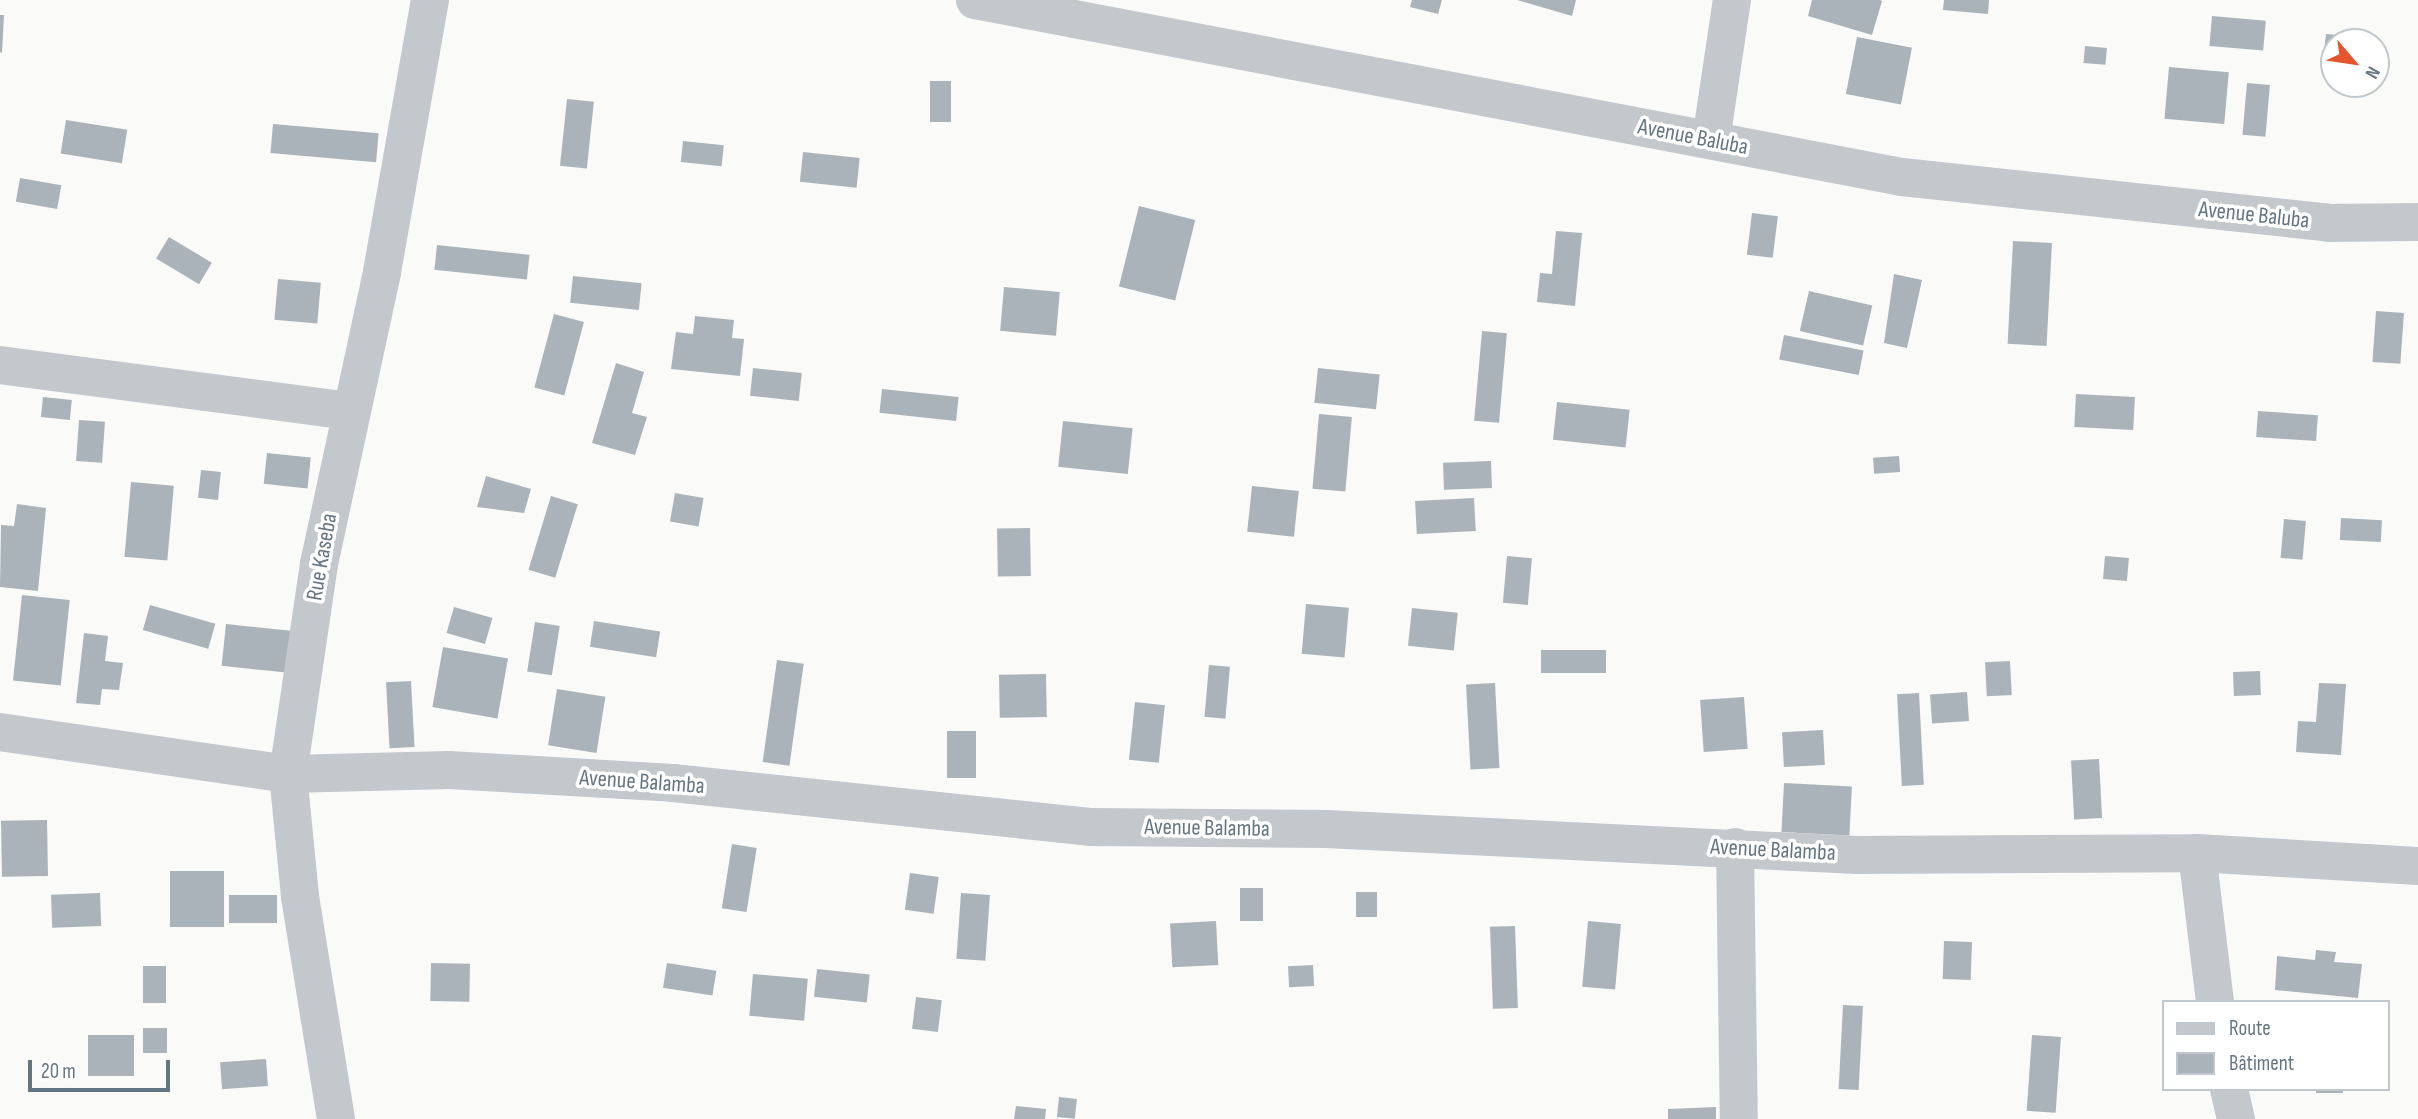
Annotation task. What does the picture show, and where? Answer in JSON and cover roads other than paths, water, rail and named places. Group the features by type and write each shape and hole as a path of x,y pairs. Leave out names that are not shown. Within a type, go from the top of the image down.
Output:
{"street":[{"name":"Rue Kaseba","path":"336,1119 288,774 350,411 430,0"},
{"name":"Avenue Baluba","path":"975,0 1711,140 1968,184 2329,223 2418,222"},
{"path":"1711,140 1732,0"},
{"path":"0,365 350,411"},
{"name":"Avenue Balamba","path":"0,732 288,774 449,770 673,783 1090,827 1326,829 1857,855 2197,853 2418,866"},
{"path":"1735,847 1739,1119"},
{"path":"2197,853 2215,1000"},
{"path":"2229,1091 2236,1119"}]}
